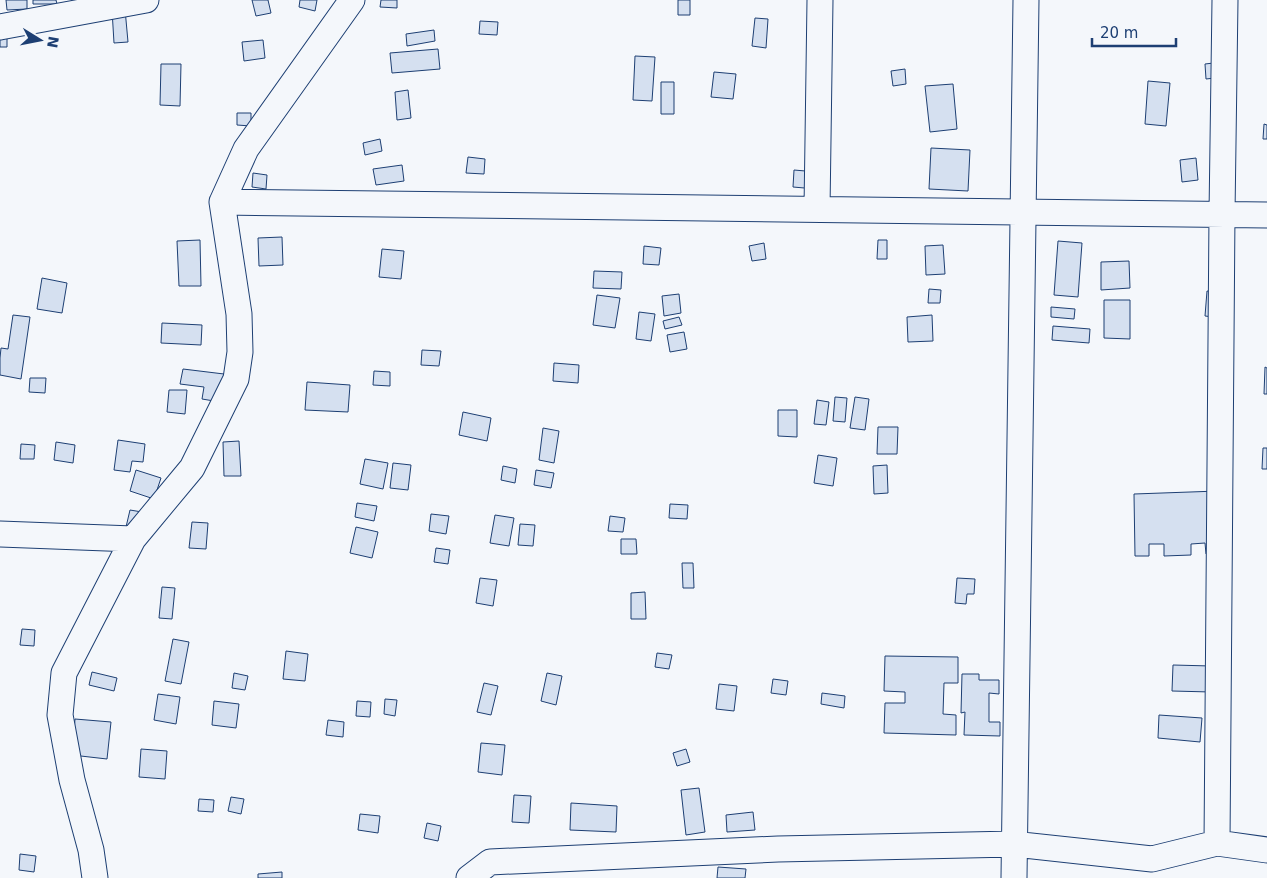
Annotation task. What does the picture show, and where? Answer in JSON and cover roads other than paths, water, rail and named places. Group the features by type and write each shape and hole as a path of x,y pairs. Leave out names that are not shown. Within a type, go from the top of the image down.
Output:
{"street":[{"path":"0,27 99,4 146,0"},
{"path":"95,878 91,850 72,780 60,715 64,673 133,539 192,468 236,379 240,352 239,314 222,202 246,149 352,0"},
{"path":"818,209 820,0"},
{"path":"1014,878 1026,0"},
{"path":"1217,843 1225,0"},
{"path":"222,202 1267,215"},
{"path":"0,534 133,539"},
{"path":"469,878 490,862 778,849 1014,844 1152,858 1217,843 1267,850"}]}
